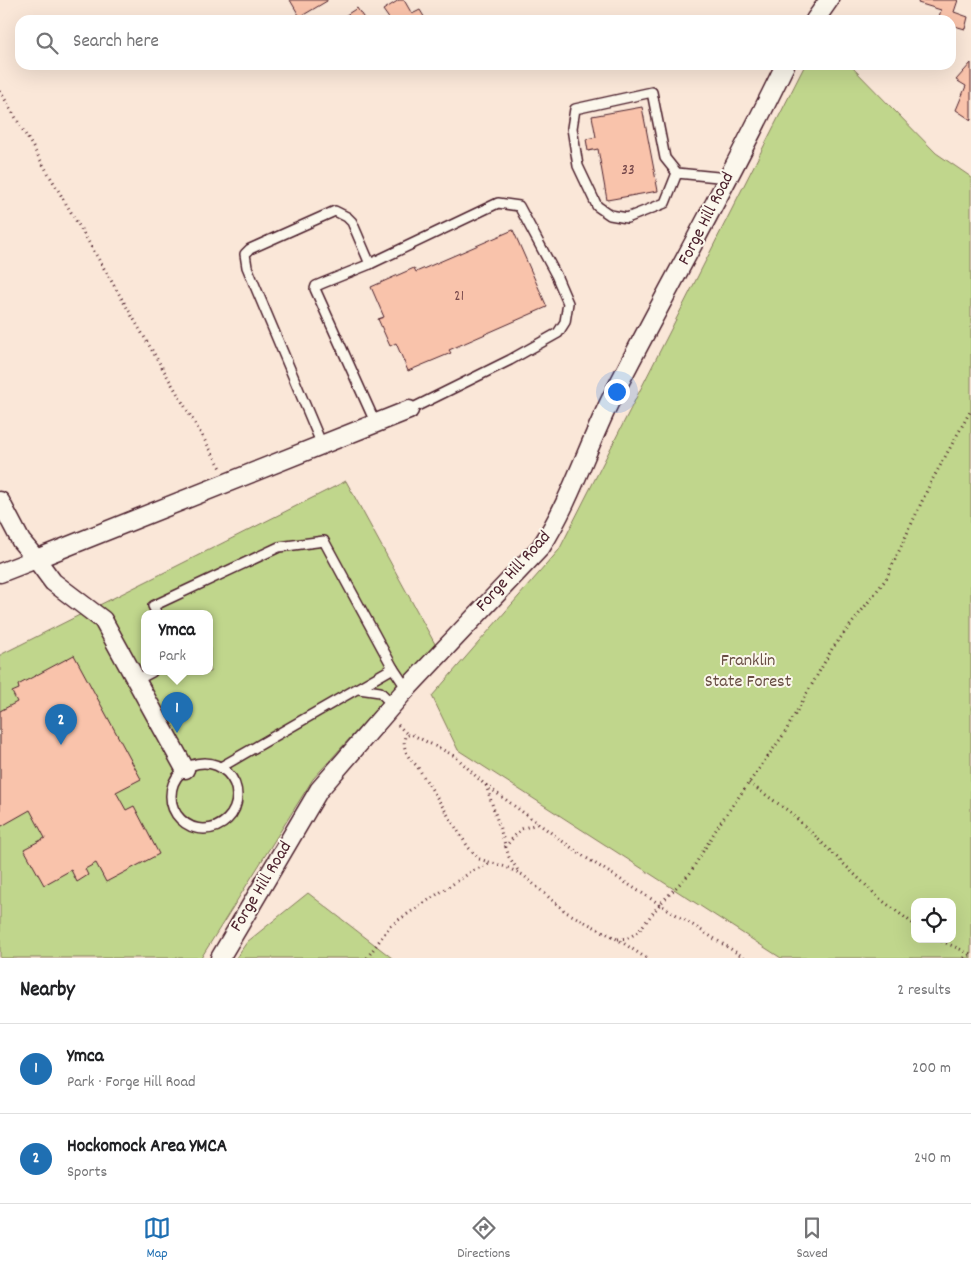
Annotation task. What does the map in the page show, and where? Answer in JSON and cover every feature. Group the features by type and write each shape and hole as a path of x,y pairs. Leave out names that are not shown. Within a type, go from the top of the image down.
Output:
{"street":[{"path":"818,15 829,0"},
{"name":"Forge Hill Road","path":"220,958 319,790 407,689 541,547 555,526 582,467 598,424 728,178 782,70"},
{"path":"0,573 409,410"},
{"path":"0,501 21,541 54,582 103,620 184,769"}],"lane":[{"path":"677,173 665,203 627,218 610,215 597,206 578,166 572,128 575,109 652,92 665,158 677,173 728,178"},
{"path":"375,422 315,289 316,286 370,264 498,203 520,206 556,275 568,303 565,322 558,333 510,360 409,410"},
{"path":"322,445 247,267 245,254 250,249 335,211 352,222 370,264"},
{"path":"156,610 153,606 278,547 324,541 392,668 407,689"},
{"path":"221,767 392,668"},
{"path":"135,681 146,675"},
{"path":"357,689 376,690 384,695 393,705"},
{"path":"194,763 221,767 234,780 238,799 230,816 215,828 196,828 180,819 171,802 173,784 179,772 194,763"}],"path":[{"path":"0,91 230,482"},
{"path":"617,939 628,938 638,932 660,904 690,873 720,823 784,734 832,649 886,579 930,484 971,410"},
{"path":"519,873 479,859 468,847 417,766 409,759 403,743 405,736 412,734 447,751 463,762 486,785 541,823 580,854 745,958"},
{"path":"749,783 790,812 879,898 911,922"},
{"path":"486,785 502,830 505,847 519,873 566,912 617,939 646,958"},
{"path":"505,847 521,829 541,823"},
{"path":"367,958 385,933 397,921 474,870 490,863"},
{"path":"946,943 971,954"},
{"path":"964,958 971,954"}],"green space":[{"name":"Franklin State Forest","path":"802,70 855,70 936,153 971,177 971,958 781,958 458,750 432,696 559,550"},
{"path":"346,481 435,644 313,779 201,958 0,958 0,655"},
{"path":"308,893 392,958 236,958 247,942"}],"building":[{"path":"290,0 327,0 303,15 299,15"},
{"path":"399,0 404,0 412,14 420,10 423,15 386,15 383,10"},
{"path":"919,0 958,0 954,12 968,17 965,29 956,26 956,15 940,15 941,10 918,3"},
{"path":"357,8 362,15 346,15"},
{"path":"971,63 971,120 956,110 966,86 956,80"},
{"path":"642,107 658,191 607,200 598,149 588,151 586,139 596,137 592,116"},
{"path":"513,230 547,307 449,350 451,353 408,371 396,343 390,346 378,319 384,317 371,287 414,268 416,272"},
{"path":"74,655 141,779 116,792 126,810 134,806 159,854 106,882 96,863 85,869 88,875 77,882 71,870 44,885 24,849 45,838 30,810 0,827 0,711 17,702 12,692 19,689 18,685"}],"place":[{"name":"Ymca","path":"177,733"},
{"name":"Hockomock Area YMCA","path":"61,745"}]}
